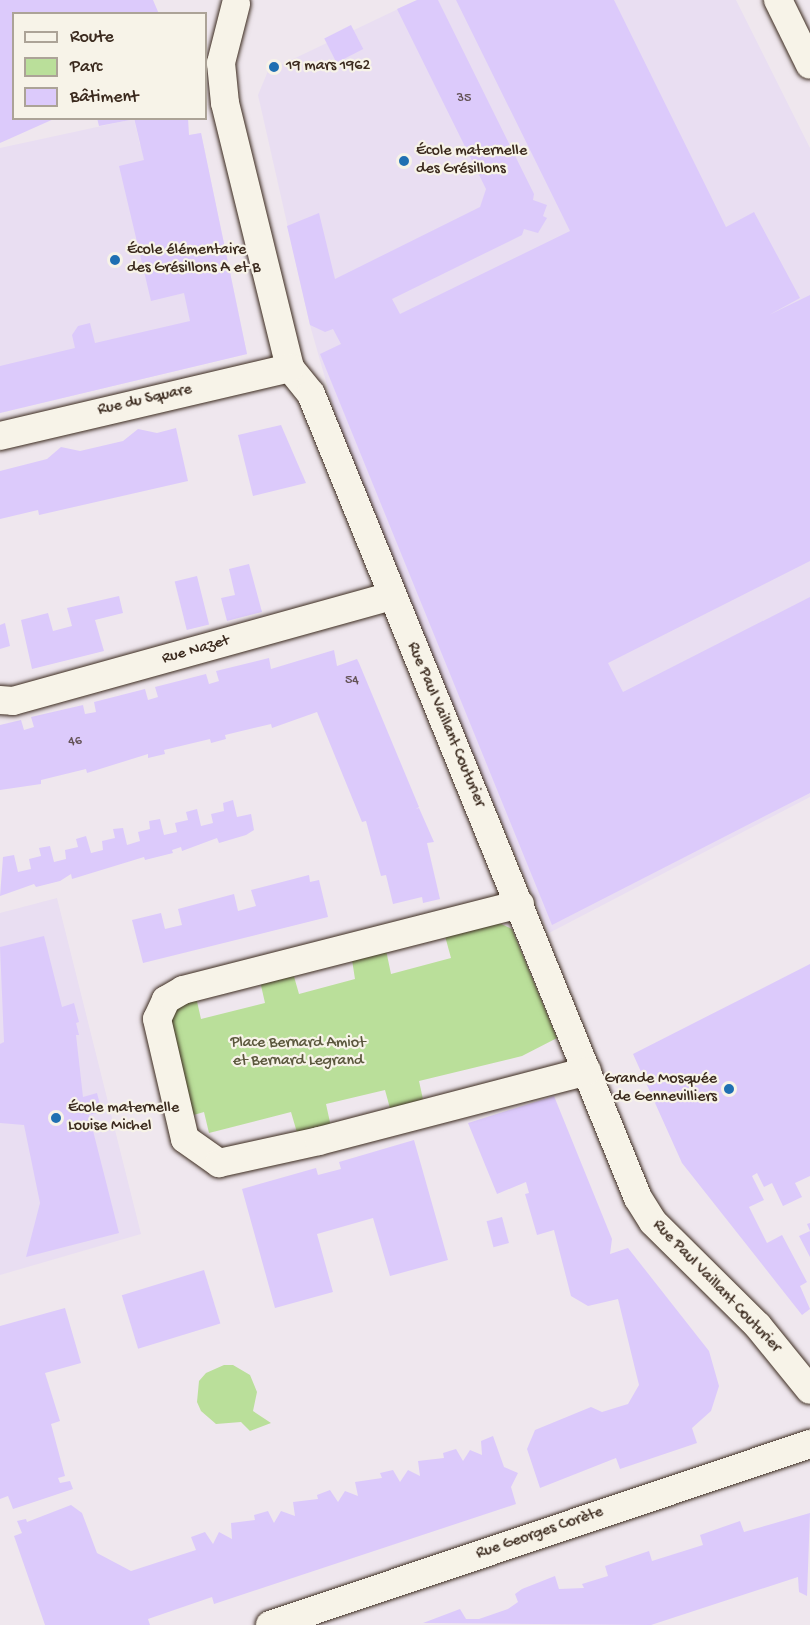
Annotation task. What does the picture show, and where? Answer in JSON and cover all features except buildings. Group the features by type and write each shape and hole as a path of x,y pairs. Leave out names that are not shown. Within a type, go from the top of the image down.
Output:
{"street":[{"path":"778,0 810,64"},
{"name":"Rue Paul Vaillant Couturier","path":"238,1 221,63 225,103 290,368 311,394 391,596 520,904 638,1198 653,1222 758,1326 810,1390"},
{"name":"Rue du Square","path":"0,436 290,368"},
{"name":"Rue Nazet","path":"0,700 13,701 391,596"},
{"path":"520,904 183,990 166,1000 158,1019 185,1140 219,1163 319,1141 587,1071"},
{"name":"Rue Georges Corète","path":"270,1625 810,1444"}],"shaded area":[{"path":"417,0 736,0 810,148 810,797 549,933 350,466 310,325 258,95 268,71"},
{"name":"École élémentaire des Grésillons A et B","path":"129,120 134,120 140,145 201,133 247,354 0,413 0,148"},
{"name":"École maternelle Louise Michel","path":"57,898 141,1234 0,1275 0,913"}],"green space":[{"name":"Place Bernard Amiot et Bernard Legrand","path":"499,923 512,929 557,1038 522,1056 419,1081 424,1104 391,1112 385,1090 326,1104 331,1127 298,1136 291,1112 209,1133 204,1112 190,1116 166,1026 180,1004 196,997 201,1019 265,1003 260,981 293,973 299,994 355,979 352,960 386,950 391,974 451,958 445,936"},
{"path":"224,1365 233,1365 250,1375 257,1392 253,1411 271,1423 250,1431 241,1422 216,1424 201,1411 197,1402 199,1381 206,1373"}],"place":[{"name":"19 mars 1962","path":"274,67"},
{"name":"École maternelle des Grésillons","path":"404,161"},
{"name":"École élémentaire des Grésillons A et B","path":"115,260"},
{"name":"Grande Mosquée de Gennevilliers","path":"729,1089"},
{"name":"École maternelle Louise Michel","path":"56,1118"}]}
